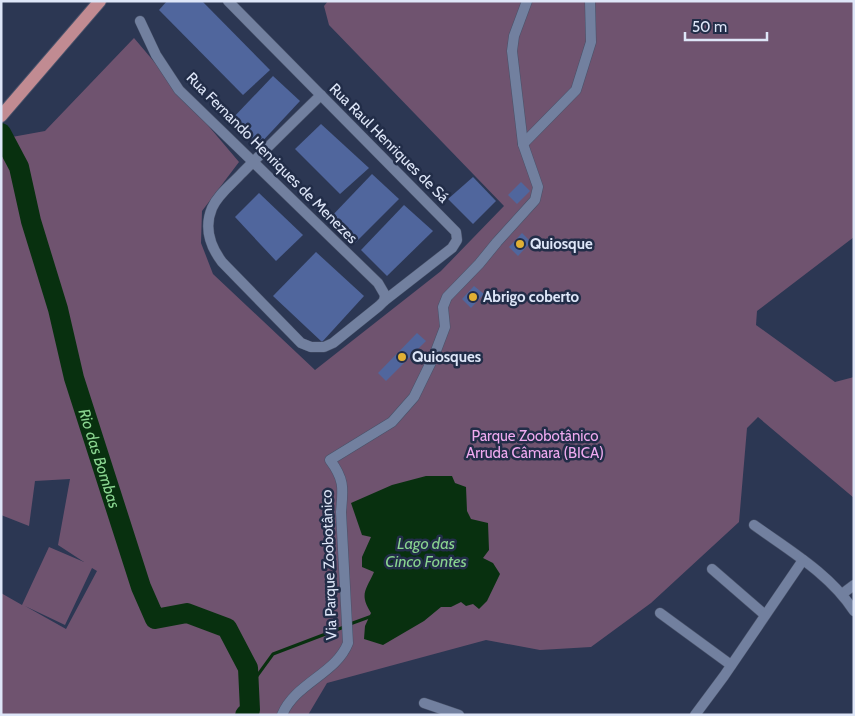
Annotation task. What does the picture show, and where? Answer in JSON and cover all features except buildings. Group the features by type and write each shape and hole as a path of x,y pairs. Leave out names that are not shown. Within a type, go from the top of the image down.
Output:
{"main road":[{"path":"1,116 100,1"}],"street":[{"name":"Rua Raul Henriques de Sá","path":"228,1 456,232 457,240 452,248 384,301"},
{"name":"Via Parque Zoobotânico","path":"282,715 295,694 344,653 349,632 341,512 344,492 337,470 330,460 392,422 414,397 434,356 445,327 443,307 447,297 479,264 496,242 535,200 538,187 523,144 512,51 514,36 527,1"},
{"path":"523,144 576,90 591,42 590,1"},
{"name":"Rua Fernando Henriques de Menezes","path":"140,22 156,55 179,90 378,283 385,295 384,301"},
{"path":"321,95 219,197 212,209 209,234 213,249 222,262 301,343 311,347 324,347 333,343 384,301"},
{"path":"754,526 803,560 842,594 854,612"},
{"path":"695,715 803,560"},
{"path":"712,569 765,615"},
{"path":"842,594 854,585"},
{"path":"660,613 731,665"},
{"path":"424,703 459,715"}],"green space":[{"name":"Parque Zoobotânico Arruda Câmara (BICA)","path":"328,1 854,1 854,237 757,311 756,325 835,382 854,377 854,498 758,417 747,428 739,522 651,603 591,647 540,650 486,640 327,683 308,715 1,715 1,593 22,605 49,547 84,562 58,545 70,479 35,481 29,526 1,515 1,139 45,131 134,38 239,162 202,211 201,243 213,274 315,370 441,271 504,206 329,25 324,6","holes":["92,568 97,571 66,629 25,606 65,625"]}],"water":[{"name":"Lago das Cinco Fontes","path":"426,476 452,476 455,483 466,487 467,511 471,519 488,523 489,550 483,558 493,563 500,574 487,601 479,609 473,604 466,606 461,602 451,607 441,607 424,621 383,645 364,639 365,626 371,613 365,601 365,592 374,572 362,567 362,557 371,537 362,535 351,503 392,485"}],"waterway":[{"name":"Rio das Bombas","path":"1,133 19,167 31,221 58,309 74,378 141,587 155,619 187,613 227,628 248,668 250,710 245,715"},
{"path":"350,624 372,616"},
{"path":"249,687 273,654 344,627"}],"place":[{"name":"Quiosque","path":"520,244"},
{"name":"Abrigo coberto","path":"473,297"},
{"name":"Quiosques","path":"402,357"}]}
